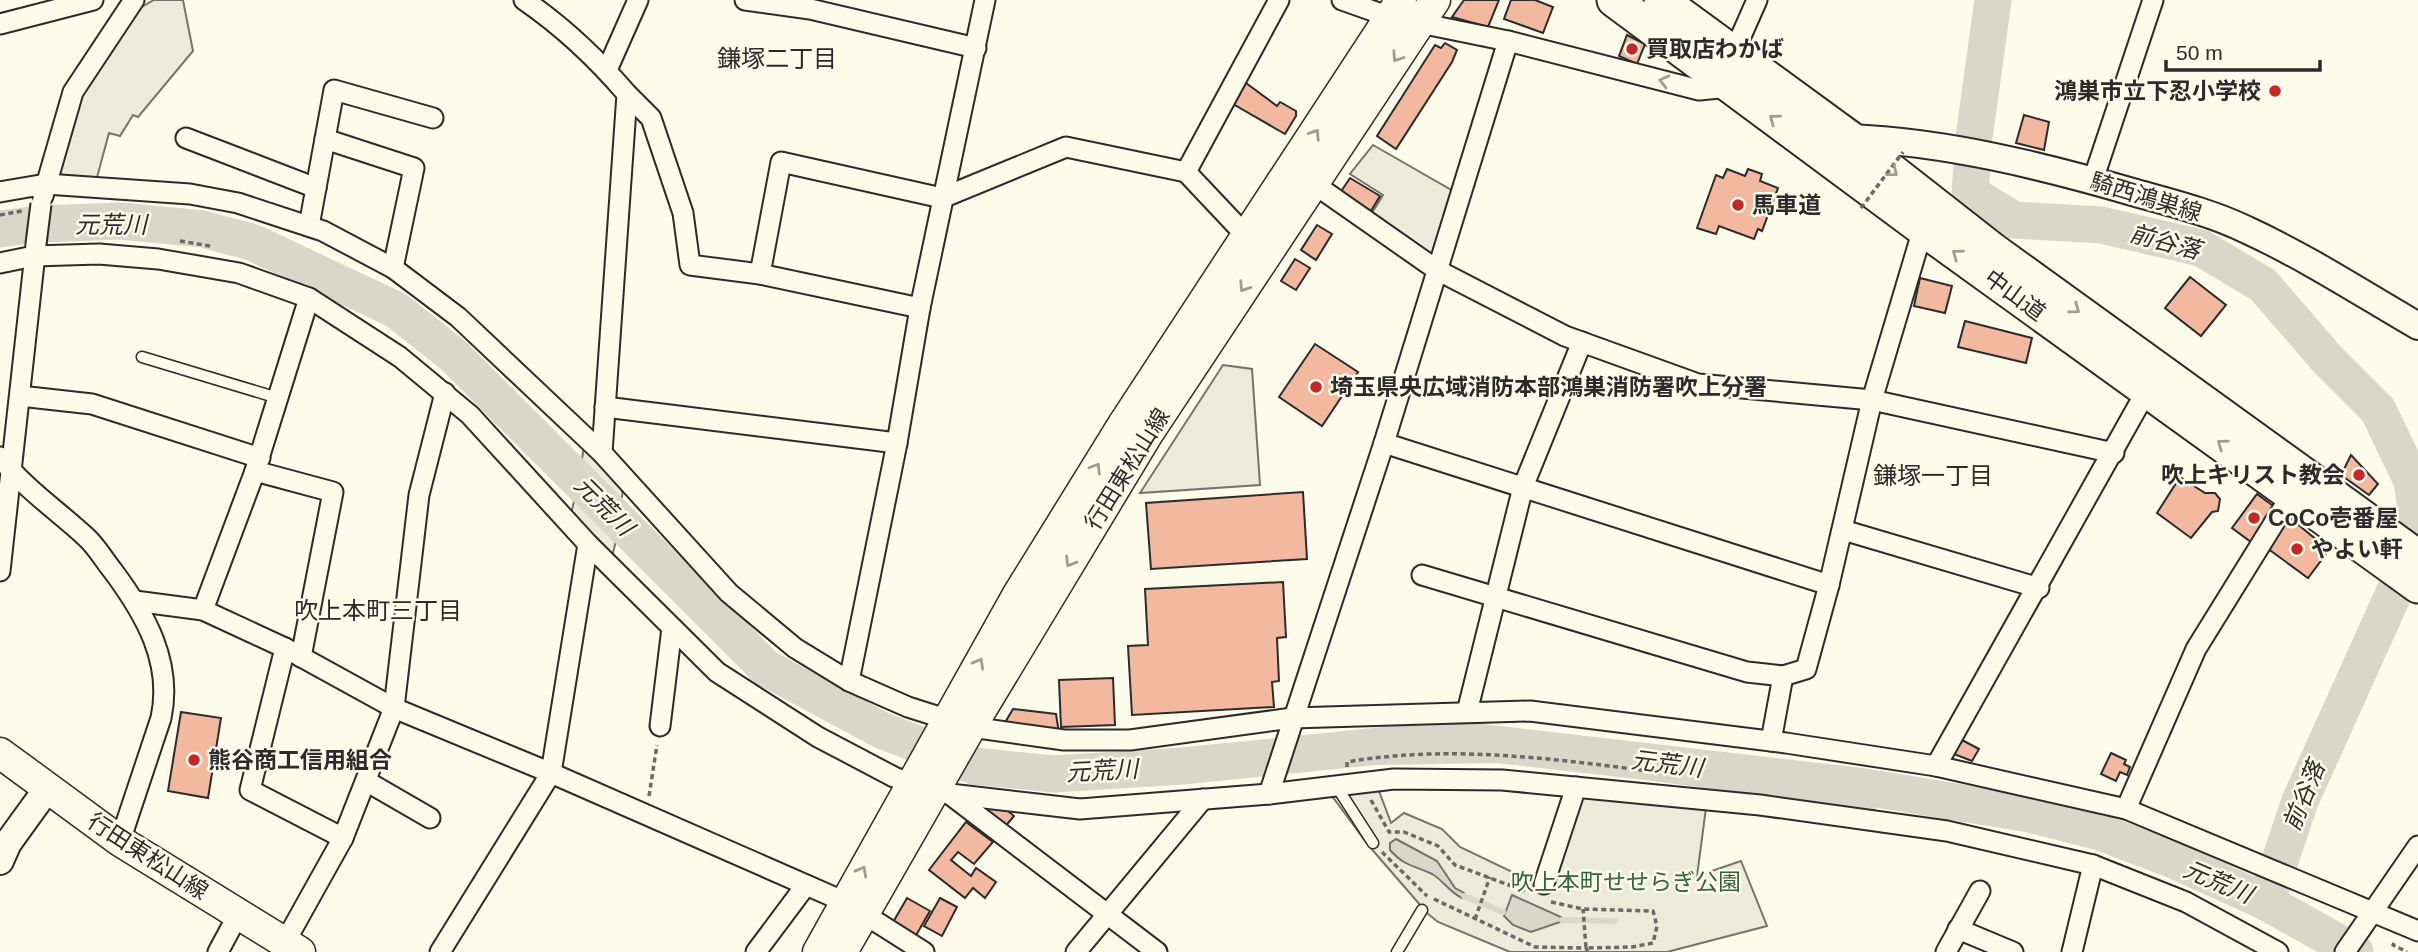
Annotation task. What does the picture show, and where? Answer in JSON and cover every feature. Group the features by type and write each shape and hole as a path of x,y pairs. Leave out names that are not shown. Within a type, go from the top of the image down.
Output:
{"highway":[{"name":"中山道","path":"1614,0 1923,229 2292,494 2379,543 2418,557"},
{"name":"中山道","path":"1661,0 1850,138 2379,543 2418,586"}],"main road":[{"name":"行田東松山線","path":"1303,176 1395,8"},
{"name":"行田東松山線","path":"818,952 854,908 930,786 958,724 1147,435 1257,245 1303,176 1428,11"},
{"name":"騎西鴻巣線","path":"1850,138 1938,145 2093,180 2244,228 2418,326"},
{"name":"行田東松山線","path":"0,753 120,841 292,947"},
{"path":"0,861 8,843 47,789"},
{"name":"行田東松山線","path":"842,952 854,908"}],"street":[{"path":"0,24 63,4 93,0"},
{"path":"0,571 6,465 20,396 37,207 73,92 134,0"},
{"path":"524,0 548,17 607,70 652,118 683,213 690,265 760,274 920,308"},
{"path":"607,70 638,0"},
{"path":"745,0 811,4 976,48"},
{"path":"849,681 897,443 920,308 985,0"},
{"path":"1186,172 1279,0"},
{"path":"1342,0 1428,11 1508,41 1699,90 1731,87"},
{"path":"1734,52 1757,0"},
{"path":"2093,180 2153,0"},
{"path":"1269,794 1384,443 1508,41"},
{"path":"309,226 334,90 433,118"},
{"path":"602,453 627,94"},
{"path":"186,138 316,188"},
{"path":"325,139 414,167 393,268"},
{"path":"760,274 781,162 942,198 1066,147 1186,172 1257,245"},
{"path":"1303,176 1437,270 1583,342 1698,384 1872,400 2114,453"},
{"path":"0,192 46,184 190,194 238,203 309,226 393,268 458,317 602,453 729,593 795,648 849,681 908,707 958,724 1064,740 1130,740 1292,718 1530,711 1771,741 1936,766 2126,809 2250,858 2418,931"},
{"path":"1422,575 1747,672 1783,676 1805,669 1843,530 1872,400 1923,229"},
{"path":"0,263 35,250 158,259 239,273 309,298 360,329 470,415 588,544 717,672 818,737 930,786 1157,952"},
{"path":"202,610 258,465 309,298"},
{"path":"1467,712 1522,487 1583,342"},
{"path":"1936,766 2039,588 2147,390"},
{"path":"292,947 344,838 394,708 419,495 445,393"},
{"path":"20,396 92,404 333,492 293,653 250,790 344,838"},
{"path":"605,407 897,443"},
{"path":"1384,443 1829,585"},
{"path":"6,465 89,540 135,601 161,656 165,697 140,788 120,841"},
{"path":"2126,809 2196,649 2292,494"},
{"path":"1843,530 2039,588"},
{"path":"440,952 551,773 588,544"},
{"path":"135,601 202,610 293,653 394,708 551,773 806,885 854,908 923,952"},
{"path":"660,726 672,628"},
{"path":"1771,741 1783,676"},
{"path":"930,786 1080,809 1269,794 1360,782 1502,780 1760,805 1947,831 2094,864 2186,902 2278,952"},
{"path":"366,781 430,818"},
{"path":"1542,891 1576,787"},
{"path":"1076,952 1203,799"},
{"path":"2345,952 2418,846"},
{"path":"2072,952 2094,864"},
{"path":"756,952 806,885"},
{"path":"1945,952 1980,891"},
{"path":"218,952 239,913"},
{"path":"1958,929 2013,952"}],"lane":[{"path":"142,357 278,398"},
{"path":"1334,784 1373,843"},
{"path":"1397,952 1422,910"}],"path":[{"path":"1861,208 1903,152"},
{"path":"0,215 37,207"},
{"path":"646,815 660,726"},
{"path":"1360,782 1389,832 1404,832 1438,846 1455,865 1542,891 1563,907 1653,911 1657,926 1653,943 1587,950 1535,947 1427,896 1373,843"},
{"path":"1475,919 1490,877"},
{"path":"1583,909 1587,950"},
{"path":"2393,945 2407,952"}],"green space":[{"path":"154,0 183,0 193,51 138,117 133,115 120,136 109,133 96,181 65,180 55,172 81,92 138,9"},
{"name":"吹上本町せせらぎ公園","path":"1376,783 1391,823 1404,813 1442,829 1460,847 1537,884 1579,797 1587,794 1706,808 1697,876 1741,861 1767,926 1667,952 1510,952 1438,922 1428,914 1369,846 1329,792"}],"shaded area":[{"path":"1373,145 1453,191 1432,257 1370,216 1383,195 1350,174"},
{"path":"1223,365 1252,369 1260,485 1140,493"},
{"path":"584,446 623,487 621,507 628,516 623,541 616,540 612,558 570,518 575,497 568,491 573,465 581,466"},
{"path":"1396,839 1437,861 1455,888 1464,893 1462,898 1432,874 1395,856 1390,850 1390,843"},
{"path":"1512,895 1561,917 1560,922 1531,932 1513,925 1504,916"}],"building":[{"path":"1464,0 1499,0 1488,27 1452,17"},
{"path":"1511,0 1535,0 1553,7 1543,33 1504,19"},
{"path":"1627,35 1645,44 1637,64 1619,56"},
{"path":"1445,43 1457,50 1452,62 1396,149 1377,136 1435,45 1441,48"},
{"path":"1246,83 1277,106 1280,102 1296,111 1296,116 1285,134 1233,104"},
{"path":"2024,115 2049,122 2044,150 2016,143"},
{"path":"1727,169 1745,176 1748,169 1762,174 1760,181 1778,188 1762,231 1758,229 1754,239 1719,226 1716,234 1697,228 1716,175 1723,178"},
{"path":"1350,178 1380,196 1371,211 1340,193"},
{"path":"1317,225 1332,234 1316,260 1301,250"},
{"path":"1295,259 1310,268 1296,290 1281,281"},
{"path":"2190,277 2226,305 2201,336 2165,308"},
{"path":"1920,278 1952,286 1945,313 1914,306"},
{"path":"1965,321 2032,338 2026,363 1958,347"},
{"path":"1315,344 1358,372 1322,426 1279,397"},
{"path":"2351,455 2378,484 2369,495 2341,475"},
{"path":"2180,477 2205,493 2215,493 2220,499 2218,511 2212,512 2191,538 2157,513"},
{"path":"1303,492 1307,559 1151,569 1146,503"},
{"path":"2257,494 2276,508 2251,542 2232,528"},
{"path":"2290,518 2329,550 2308,578 2267,548"},
{"path":"1283,582 1286,637 1277,638 1279,681 1272,682 1274,707 1132,715 1128,646 1148,645 1145,589"},
{"path":"1113,678 1115,725 1061,727 1059,680"},
{"path":"1013,709 1056,714 1059,733 1003,726"},
{"path":"181,712 221,718 208,798 168,791"},
{"path":"1962,740 1979,749 1972,761 1954,754"},
{"path":"2111,753 2126,760 2124,764 2130,767 2127,775 2120,772 2116,781 2101,774"},
{"path":"986,804 1002,806 1014,816 1003,829 981,810"},
{"path":"966,822 993,842 974,864 958,852 951,860 971,876 976,868 996,882 985,898 973,888 965,898 929,870"},
{"path":"907,898 930,911 915,937 892,924"},
{"path":"940,898 957,907 942,936 924,926"}],"waterway":[{"name":"前谷落","path":"1993,0 1974,138 1970,193 2014,220 2101,225 2201,248 2263,285 2328,360 2378,410 2412,481 2418,522"},
{"name":"元荒川","path":"0,229 38,224 121,221 203,229 254,243 396,310 453,355 766,668 881,730 974,766 1054,774 1183,766 1410,743 1478,742 1865,787 2029,814 2100,832 2171,859 2266,902 2355,952"},
{"name":"前谷落","path":"2266,902 2300,801 2416,544"},
{"path":"1381,762 1497,760 1628,774"},
{"path":"1640,776 1873,808"},
{"path":"1464,896 1503,912"},
{"path":"1562,920 1615,921"}],"place":[{"name":"買取店わかば","path":"1632,49"},
{"name":"鴻巣市立下忍小学校","path":"2275,91"},
{"name":"馬車道","path":"1738,205"},
{"name":"埼玉県央広域消防本部鴻巣消防署吹上分署","path":"1316,387"},
{"name":"吹上キリスト教会","path":"2359,475"},
{"name":"CoCo壱番屋","path":"2254,518"},
{"name":"やよい軒","path":"2297,549"},
{"name":"熊谷商工信用組合","path":"194,760"}],"district":[{"name":"鎌塚二丁目","path":"777,59"},
{"name":"鎌塚一丁目","path":"1933,476"},
{"name":"吹上本町三丁目","path":"378,611"}]}
